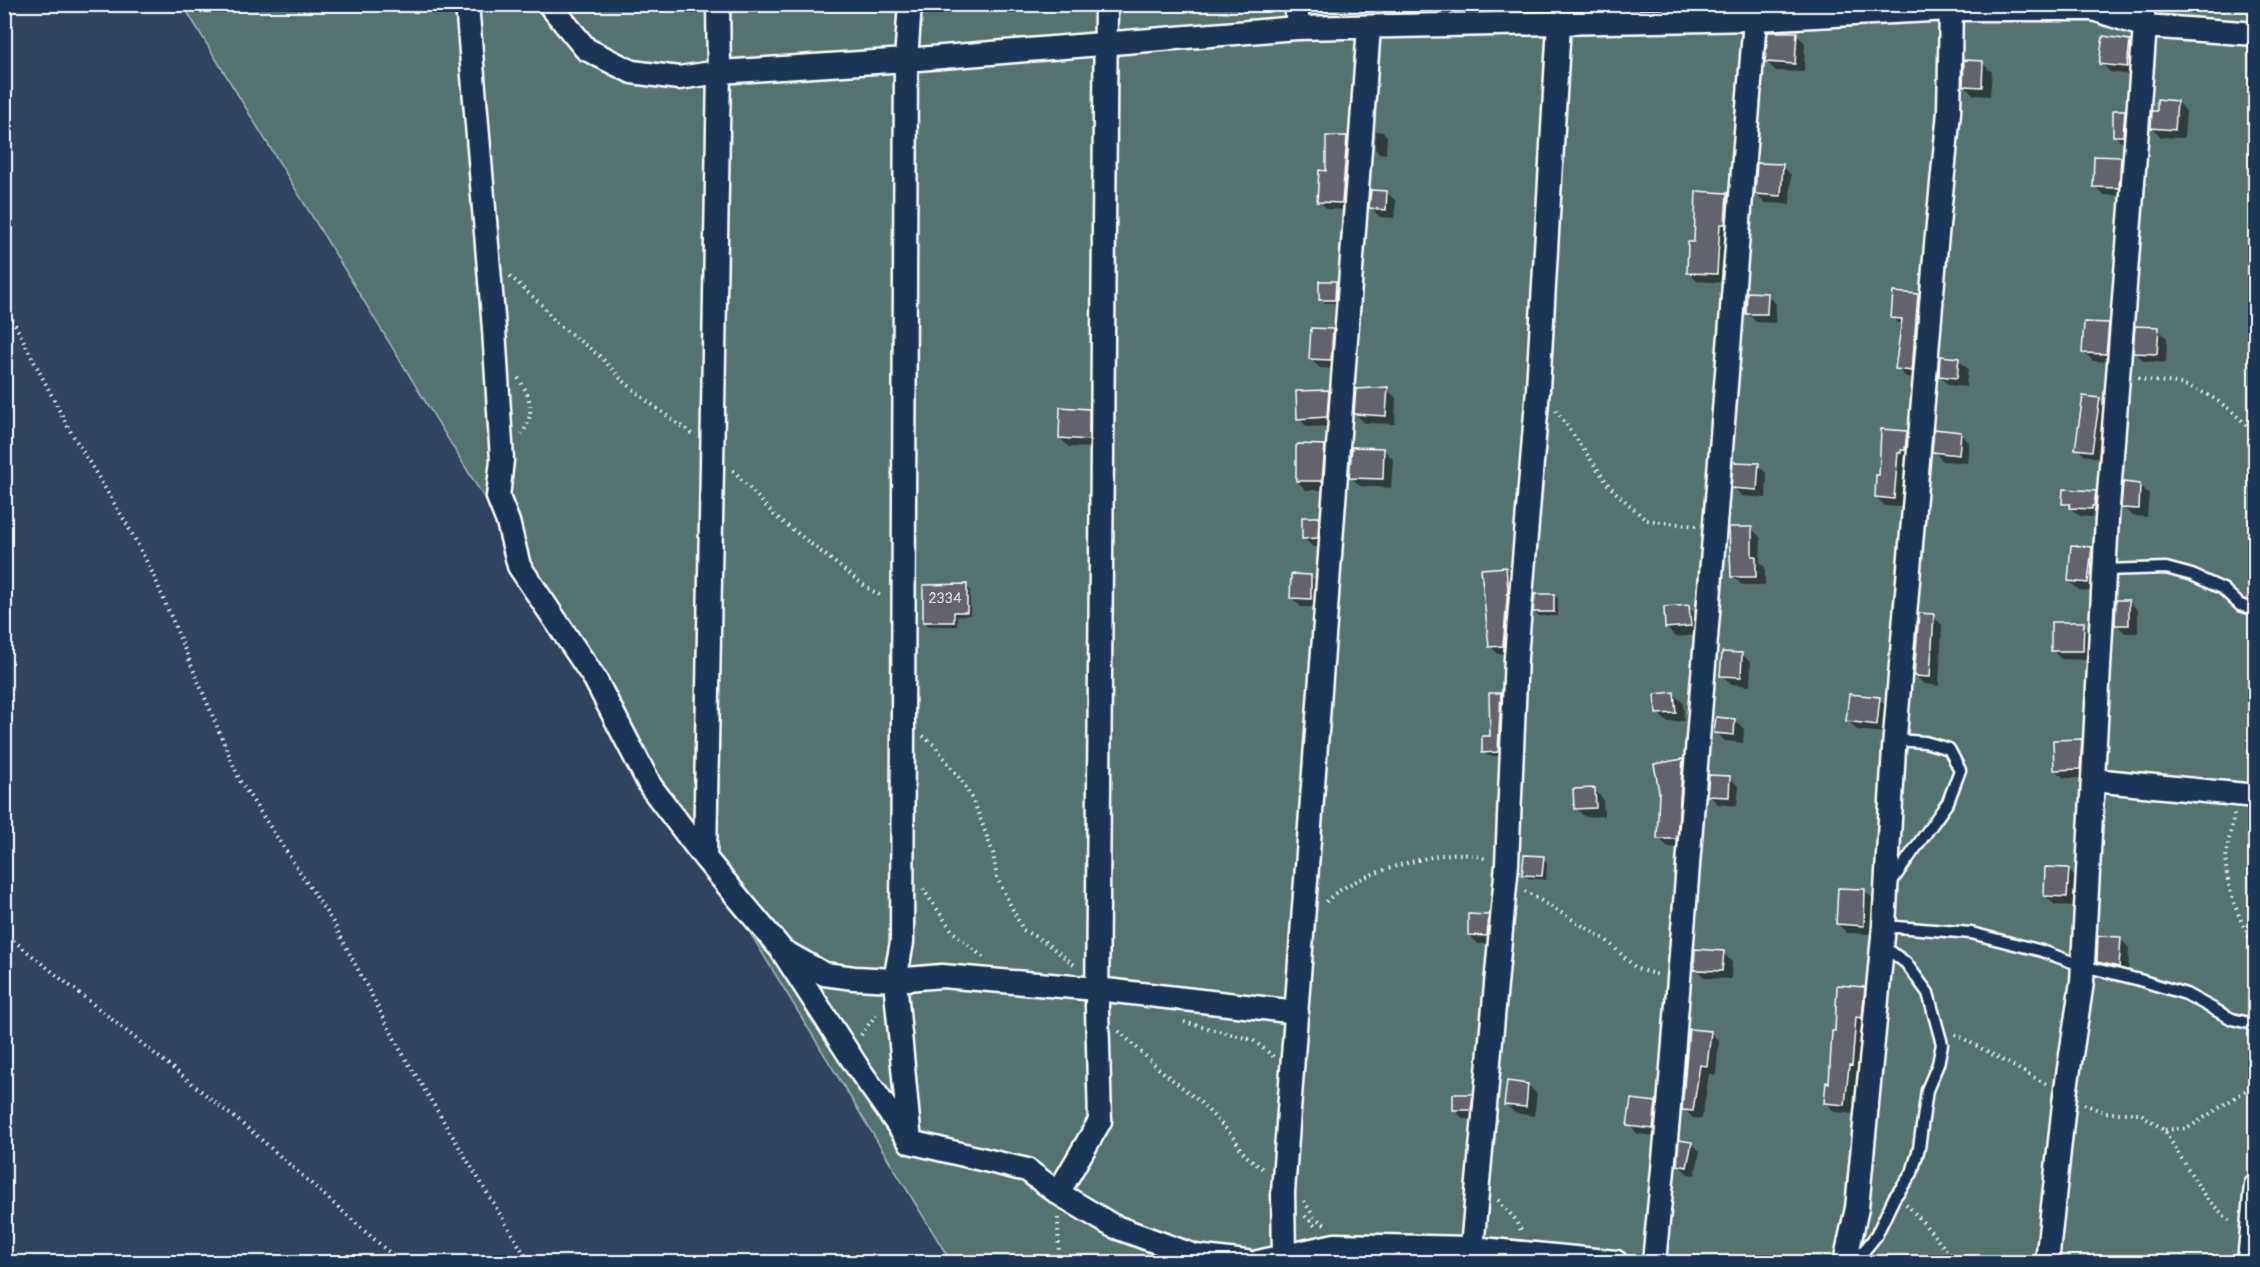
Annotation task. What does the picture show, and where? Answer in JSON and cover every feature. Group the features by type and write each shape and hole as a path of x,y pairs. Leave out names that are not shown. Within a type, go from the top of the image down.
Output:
{"street":[{"path":"466,4 494,329 502,460 498,496 508,522 519,566 595,679 651,787 705,858 781,949 848,1053 910,1142 1028,1170 1058,1193 1113,1226 1195,1256 1246,1263"},
{"path":"549,4 586,49 632,72 679,78 719,72 906,60 1296,28 1369,27 1485,14 1559,24 1692,12 1755,19 1889,8 2093,7 2256,34"},
{"path":"705,858 719,72 718,4"},
{"path":"910,4 906,60 902,942 895,980 910,1142"},
{"path":"1058,1193 1100,1121 1097,999 1106,4"},
{"path":"1296,28 1297,4"},
{"path":"1845,1263 1857,1208 1883,936 1895,740 1949,112 1951,9"},
{"path":"2047,1263 2065,1095 2083,966 2105,570 2143,15"},
{"path":"1654,1263 1680,980 1755,19"},
{"path":"1472,1248 1506,874 1516,657 1538,389 1559,24"},
{"path":"1282,1260 1292,1194 1291,1088 1369,27"},
{"path":"2093,780 2246,795"},
{"path":"781,949 824,974 854,978 895,980 942,976 1097,999 1297,1012"},
{"path":"2250,1251 2256,1185"},
{"path":"1258,1263 1282,1260 1335,1245 1472,1248 1616,1263"}],"lane":[{"path":"2105,570 2166,568 2192,575 2223,589 2240,605 2256,610"},
{"path":"1886,889 1948,802 1960,770 1948,749 1925,742 1895,740"},
{"path":"1883,936 1971,933 2042,951 2083,966 2186,994 2232,1019 2249,1023 2256,1020"},
{"path":"1855,1263 1876,1236 1894,1198 1912,1173 1919,1148 1927,1090 1938,1064 1942,1044 1928,993 1883,936"}],"path":[{"path":"4,303 69,429 128,526 153,574 240,781 334,924 401,1051 529,1263"},
{"path":"2120,365 2129,374 2141,379 2175,383 2212,398 2233,412 2256,434"},
{"path":"1538,389 1561,415 1610,487 1646,520 1715,528"},
{"path":"903,721 934,745 964,784 976,807 993,853 997,878 1023,930 1045,942 1072,962 1135,1048 1198,1101 1232,1135 1245,1155 1292,1194 1314,1217 1331,1228"},
{"path":"2246,795 2226,866 2234,900 2247,936 2256,948"},
{"path":"1324,904 1331,895 1363,877 1402,865 1451,854 1485,858 1527,893 1552,905 1606,940 1637,969 1680,980"},
{"path":"922,888 953,932 987,961"},
{"path":"4,933 256,1135 400,1263"},
{"path":"848,1053 880,1009"},
{"path":"1179,1021 1253,1040 1280,1062 1291,1088"},
{"path":"1936,1023 2065,1095 2106,1113 2140,1113 2164,1130 2206,1198 2250,1251"},
{"path":"2164,1130 2188,1128 2256,1084"},
{"path":"1479,1175 1514,1218 1537,1254"},
{"path":"1058,1193 1059,1263"},
{"path":"1894,1198 1905,1203 1928,1226 1956,1263"}],"green space":[{"path":"183,5 2255,5 2255,1262 951,1262"}],"building":[{"path":"1768,32 1797,32 1795,64 1765,62"},
{"path":"2103,36 2130,40 2127,67 2099,64"},
{"path":"1964,60 1983,61 1982,87 1963,86"},
{"path":"2157,99 2177,101 2175,130 2151,128 2152,111 2157,111"},
{"path":"2113,110 2125,110 2123,136 2113,136"},
{"path":"1326,136 1347,136 1342,203 1317,202 1319,170 1326,171"},
{"path":"2094,156 2121,157 2119,188 2093,187"},
{"path":"1757,163 1783,164 1781,196 1755,194"},
{"path":"1371,190 1387,191 1386,210 1369,208"},
{"path":"1696,191 1727,193 1725,224 1720,224 1717,274 1687,273 1688,242 1694,242"},
{"path":"1319,281 1336,281 1335,300 1319,300"},
{"path":"1747,292 1768,293 1767,314 1746,314"},
{"path":"1893,292 1918,294 1912,371 1895,369 1902,319 1891,318"},
{"path":"2084,322 2109,323 2106,354 2082,353"},
{"path":"2135,326 2159,327 2157,354 2133,353"},
{"path":"1311,328 1333,329 1331,360 1309,359"},
{"path":"1940,356 1959,358 1957,378 1939,376"},
{"path":"1388,387 1386,416 1354,414 1356,389"},
{"path":"1329,390 1327,417 1297,419 1296,391"},
{"path":"2083,396 2100,398 2092,451 2075,449"},
{"path":"1060,407 1089,409 1089,440 1059,438"},
{"path":"1881,429 1907,431 1905,450 1898,453 1894,499 1875,497 1876,475 1879,475"},
{"path":"1934,429 1961,432 1959,455 1932,452"},
{"path":"1298,444 1325,445 1322,481 1296,481 1296,446"},
{"path":"1352,447 1384,448 1383,479 1349,478"},
{"path":"1733,462 1759,463 1757,490 1731,488"},
{"path":"2123,482 2140,484 2139,509 2121,508"},
{"path":"2063,489 2096,491 2094,506 2092,509 2069,508 2070,504 2062,504"},
{"path":"1302,517 1319,517 1318,538 1302,539"},
{"path":"1729,527 1752,527 1752,556 1756,556 1756,577 1731,577"},
{"path":"2071,545 2092,547 2088,583 2068,581"},
{"path":"1506,567 1508,588 1503,646 1489,647 1481,569"},
{"path":"1291,574 1311,575 1311,599 1290,598"},
{"path":"967,584 967,612 954,612 954,622 923,622 923,585"},
{"path":"1535,594 1554,594 1554,612 1533,612"},
{"path":"2116,600 2129,600 2129,625 2115,625"},
{"path":"1689,605 1691,626 1665,628 1664,607"},
{"path":"1919,613 1934,614 1930,677 1914,676"},
{"path":"2051,622 2084,622 2083,651 2051,651"},
{"path":"1722,652 1742,653 1741,677 1720,676"},
{"path":"1674,692 1676,713 1656,714 1655,694"},
{"path":"1489,693 1501,693 1498,752 1482,753 1482,736 1490,736"},
{"path":"1849,694 1880,697 1877,725 1846,721"},
{"path":"1716,717 1735,719 1734,735 1714,733"},
{"path":"2082,739 2080,769 2054,770 2053,740"},
{"path":"1683,759 1677,839 1657,839 1659,792 1654,764"},
{"path":"1709,775 1730,776 1729,797 1707,796"},
{"path":"1595,788 1596,808 1574,809 1573,789"},
{"path":"1524,855 1544,856 1542,876 1522,875"},
{"path":"2045,867 2069,868 2067,897 2044,896"},
{"path":"1838,888 1865,889 1864,926 1836,924"},
{"path":"1468,914 1489,915 1487,936 1468,935"},
{"path":"2098,936 2121,937 2119,967 2097,962"},
{"path":"1695,949 1724,951 1722,971 1694,970"},
{"path":"1837,985 1865,987 1862,1018 1856,1017 1852,1066 1849,1065 1845,1105 1824,1103 1826,1082 1829,1083 1832,1031 1835,1031"},
{"path":"1689,1029 1711,1031 1707,1066 1700,1065 1693,1111 1682,1110"},
{"path":"1507,1081 1528,1084 1526,1107 1504,1105"},
{"path":"1453,1094 1473,1094 1471,1110 1453,1110"},
{"path":"1631,1099 1656,1102 1653,1129 1627,1126"},
{"path":"1679,1140 1692,1142 1687,1167 1677,1165"}]}
